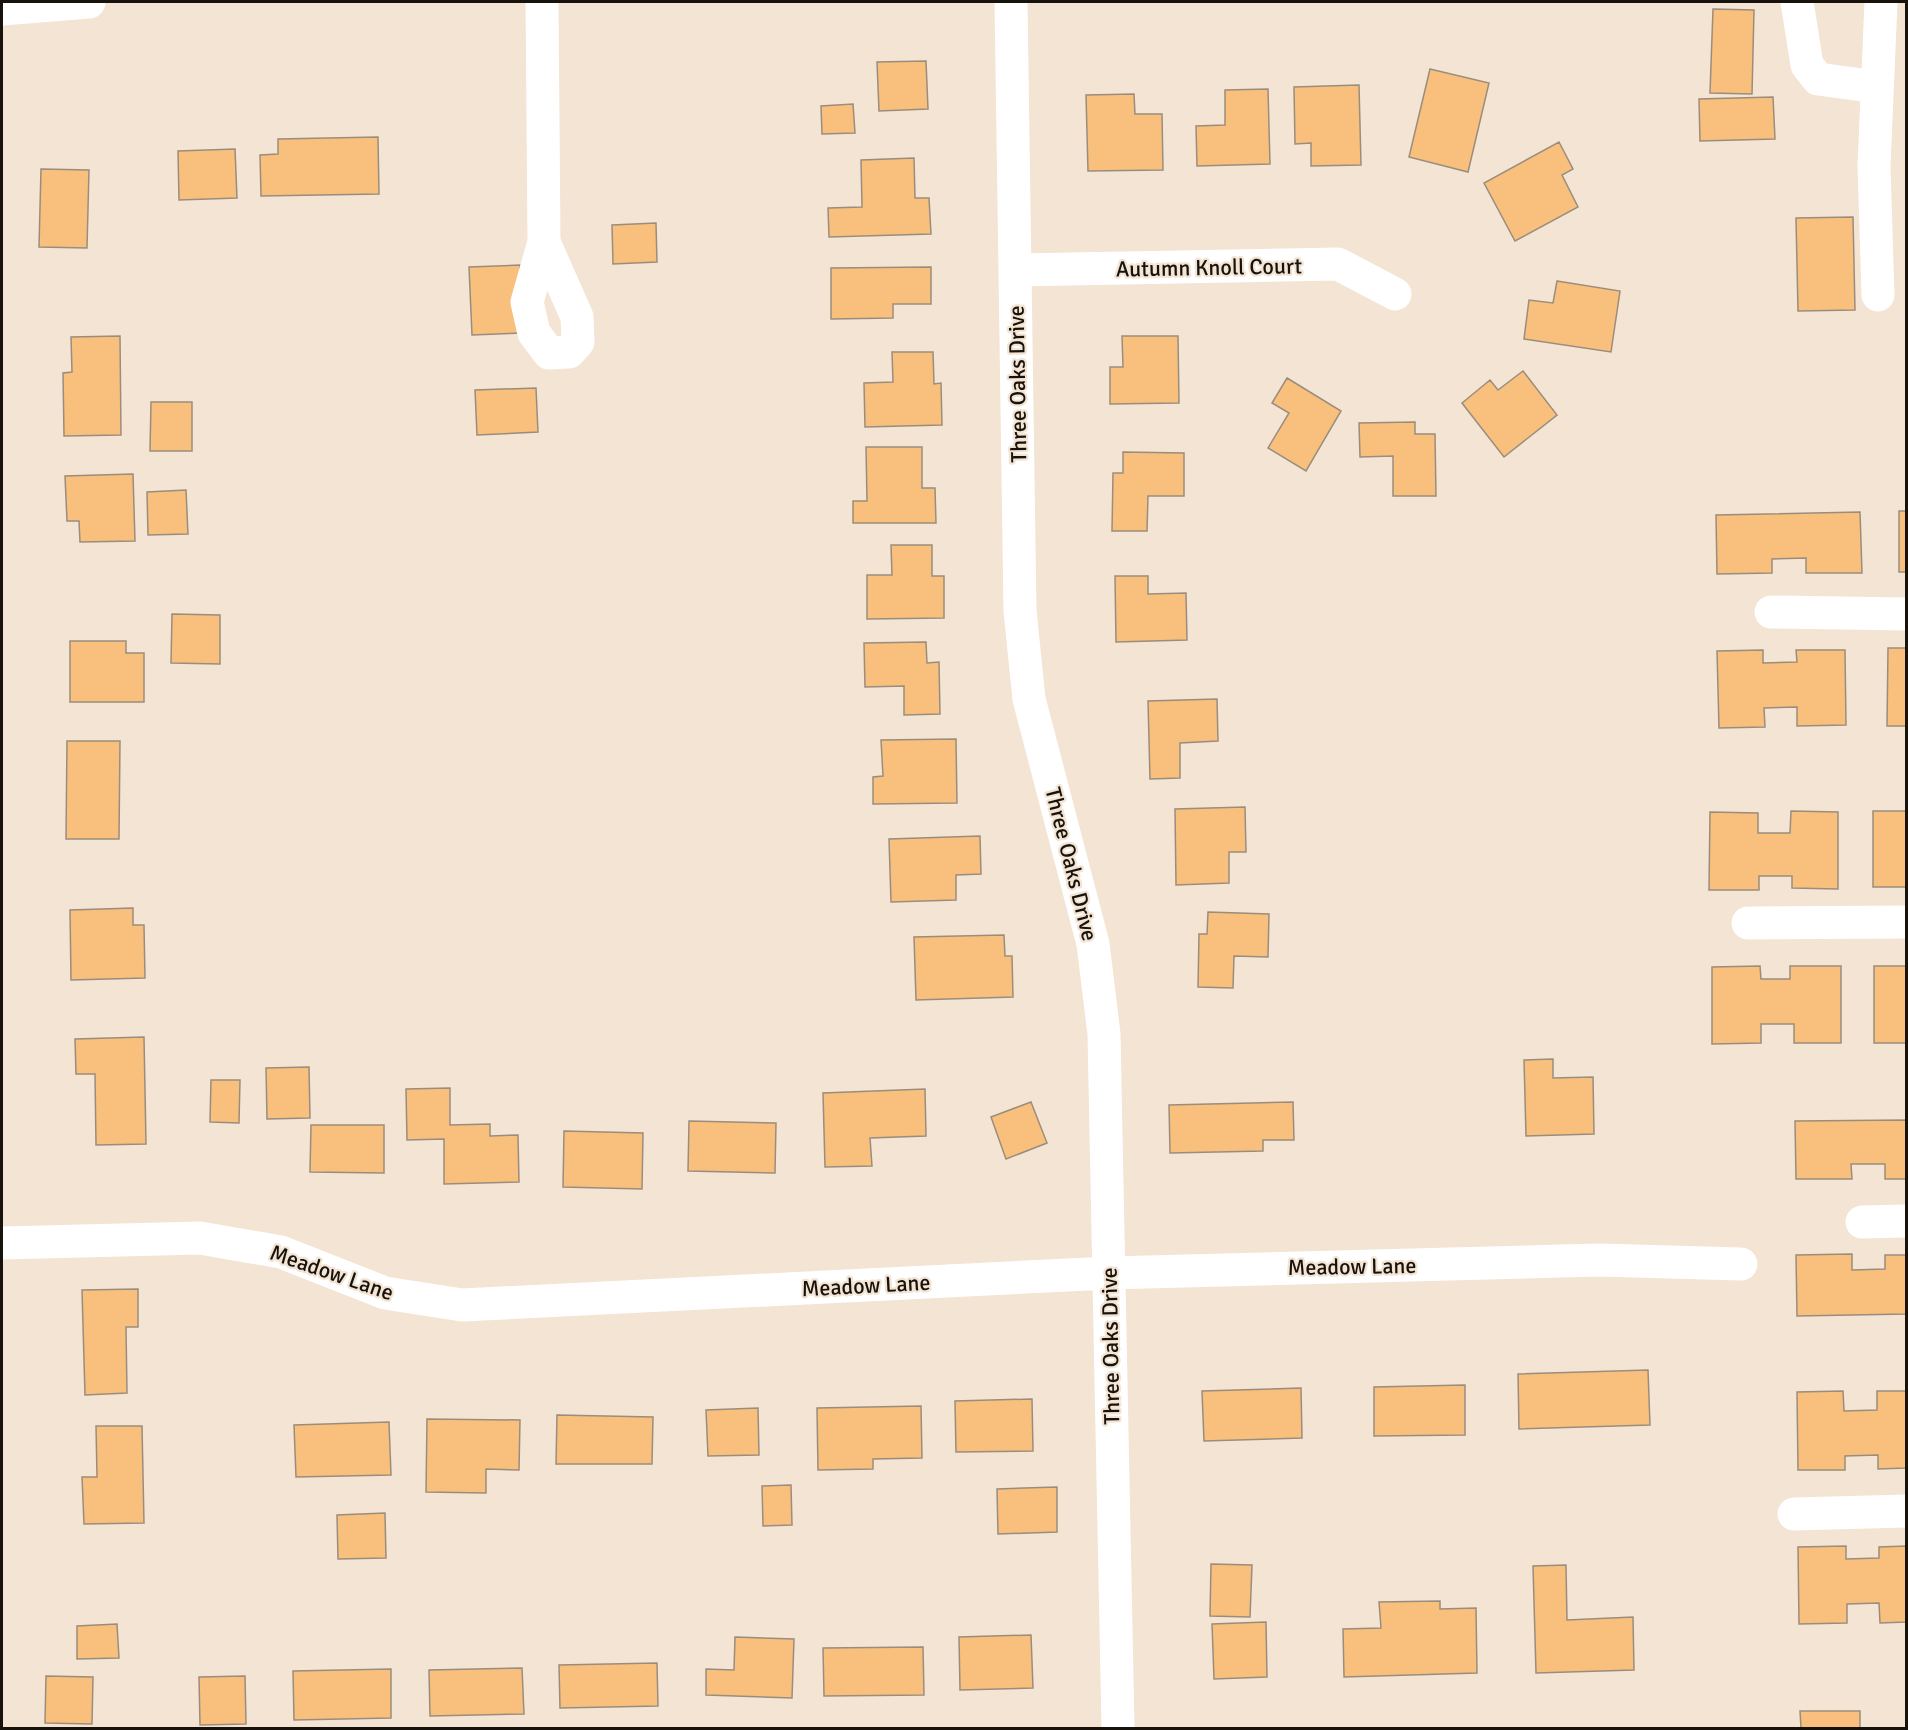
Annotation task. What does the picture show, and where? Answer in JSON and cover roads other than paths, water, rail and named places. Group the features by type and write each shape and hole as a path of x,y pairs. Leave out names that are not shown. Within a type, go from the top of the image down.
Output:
{"street":[{"path":"2,9 89,2"},
{"path":"542,2 544,242"},
{"name":"Three Oaks Drive","path":"1011,2 1020,611 1029,699 1093,944 1104,1034 1118,1728"},
{"path":"1797,2 1807,65 1818,79 1877,87"},
{"path":"1878,295 1874,166 1881,2"},
{"name":"Autumn Knoll Court","path":"1016,270 1338,264 1395,294"},
{"path":"1771,612 1906,614"},
{"path":"1748,923 1906,922"},
{"path":"1862,1222 1906,1221"},
{"name":"Meadow Lane","path":"2,1243 200,1238 281,1252 385,1293 462,1305 1108,1273 1600,1260 1741,1264"},
{"path":"1794,1514 1906,1511"}]}
